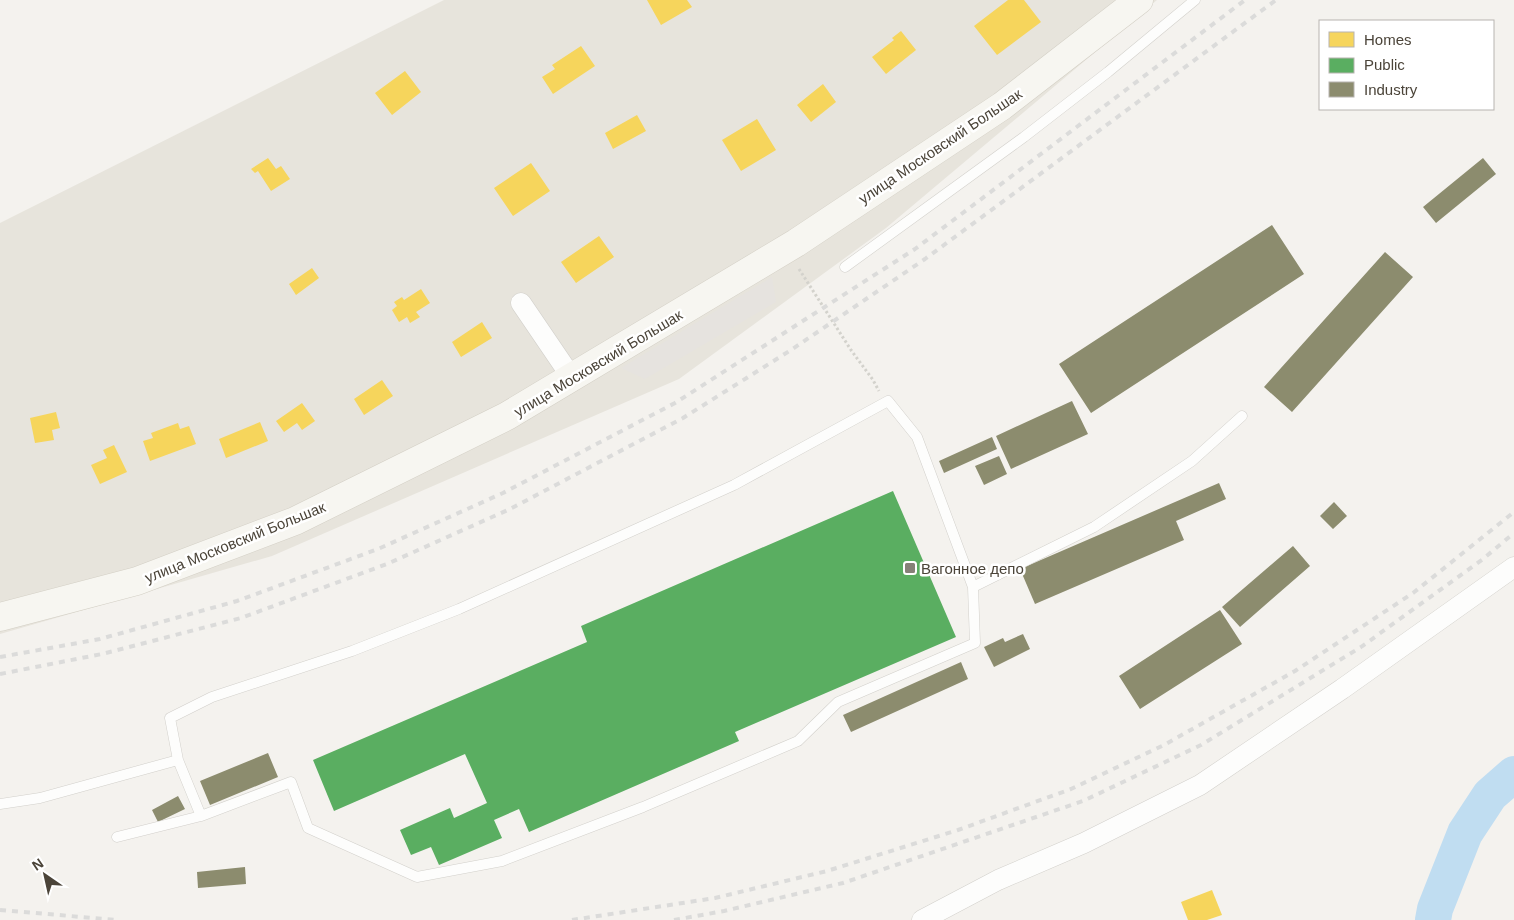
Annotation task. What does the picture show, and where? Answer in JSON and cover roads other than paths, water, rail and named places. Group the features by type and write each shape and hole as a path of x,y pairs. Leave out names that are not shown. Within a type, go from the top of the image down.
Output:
{"street":[{"name":"улица Московский Большак","path":"0,617 137,581 295,521 507,416 786,250 1002,106 1139,0"},
{"path":"521,302 572,378"},
{"path":"922,920 998,880 1084,843 1200,786 1342,689 1514,567"}],"lane":[{"path":"846,267 1024,137 1108,72 1195,0"},
{"path":"117,837 200,816 291,782 308,828 417,877 502,861 643,808 798,741 838,702 975,642 973,587 917,437 888,401 734,485 459,610 352,652 212,697 170,718 178,760 200,816"},
{"path":"973,587 1094,527 1192,461 1242,416"},
{"path":"0,804 40,798 178,760"}],"waterway":[{"path":"1433,920 1435,909 1465,833 1490,795 1514,774"}],"railway":[{"path":"0,657 100,639 237,601 378,549 503,493 675,403 915,249 1245,0"},
{"path":"0,674 102,654 241,618 387,564 510,509 683,418 791,350 925,259 1276,0"},
{"path":"572,920 715,898 827,871 958,830 1071,789 1164,745 1295,671 1413,593 1514,512"},
{"path":"674,920 724,911 843,883 1083,801 1201,745 1361,647 1483,559 1514,533"},
{"path":"0,910 117,920"}],"place":[{"name":"Вагонное депо","path":"910,568"}]}
